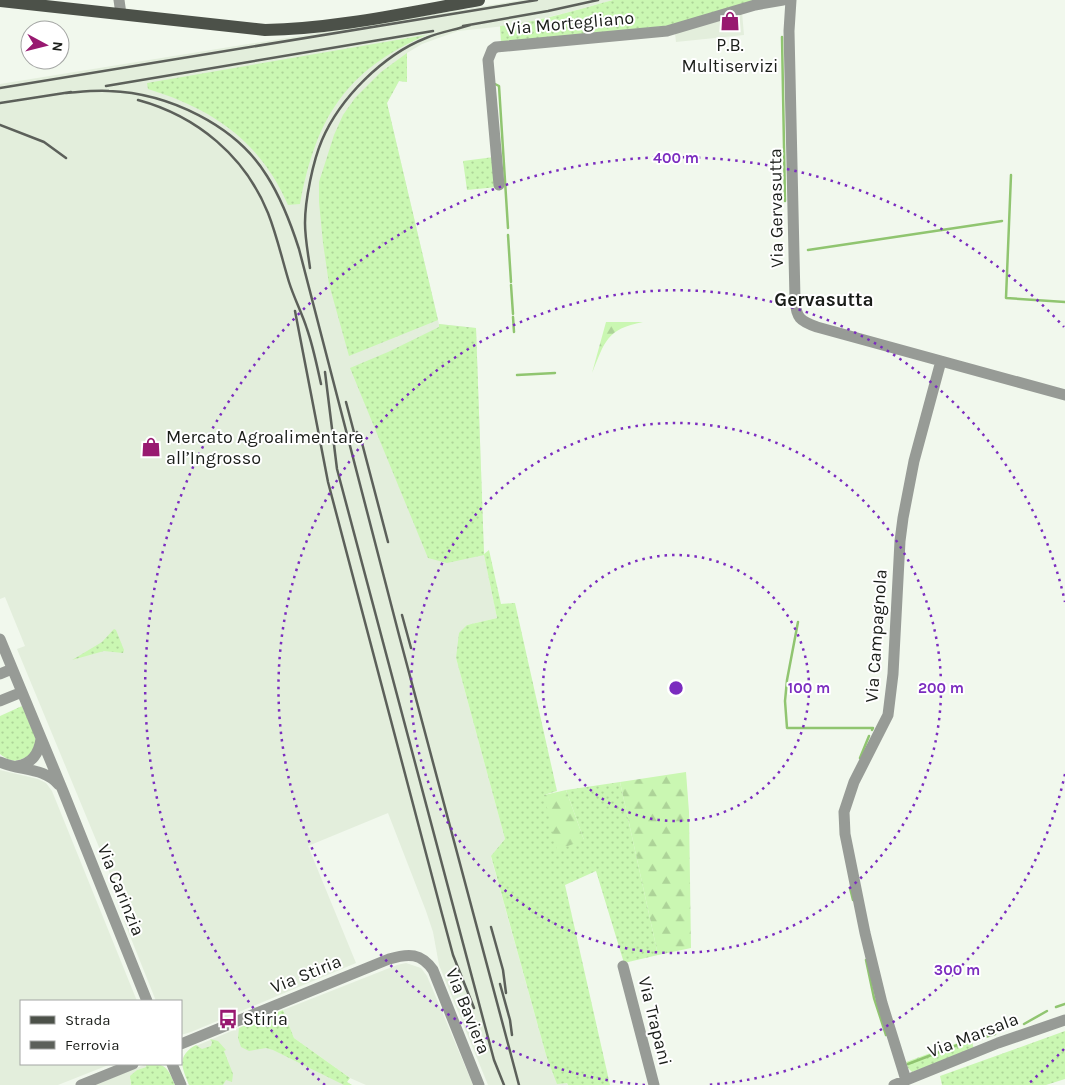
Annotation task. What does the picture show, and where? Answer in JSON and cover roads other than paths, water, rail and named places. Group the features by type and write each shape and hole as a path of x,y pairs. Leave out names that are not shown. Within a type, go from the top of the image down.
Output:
{"main road":[{"path":"0,1 248,29 286,29 342,23 479,0"}],"street":[{"path":"119,0 121,14"},
{"name":"Via Mortegliano","path":"499,185 488,60 492,50 496,47 667,31 755,5 784,0"},
{"name":"Via Gervasutta","path":"791,0 789,31 795,299 797,314 802,320 817,327 1065,395"},
{"name":"Via Campagnola","path":"906,1080 882,1003 867,942 845,834 844,812 854,782 888,715 903,518 914,461 941,362"},
{"name":"Via Carinzia","path":"0,639 147,1000"},
{"path":"0,674 12,668"},
{"path":"0,701 22,692"},
{"path":"5,764 25,765 30,762 36,754 41,738"},
{"path":"5,764 43,773 57,783 63,791"},
{"name":"Via Stiria","path":"182,1044 389,959 402,956 418,956"},
{"name":"Via Baviera","path":"418,956 427,962 436,975 479,1085"},
{"name":"Via Trapani","path":"623,966 654,1085"},
{"name":"Via Marsala","path":"894,1085 1065,1020"},
{"path":"81,1085 131,1065"},
{"path":"172,1065 180,1085"}],"waterway":[{"path":"782,37 785,201"},
{"path":"495,84 499,86 508,228"},
{"path":"1011,175 1006,298 1065,302"},
{"path":"808,250 1002,221"},
{"path":"508,235 511,282"},
{"path":"511,285 513,314"},
{"path":"513,317 514,332"},
{"path":"517,375 555,373"},
{"path":"798,622 787,680 785,701 787,728 873,728 872,730"},
{"path":"860,758 869,736"},
{"path":"850,888 853,900"},
{"path":"866,960 874,998 886,1035"},
{"path":"1056,1007 1065,1004"},
{"path":"1024,1024 1047,1011"},
{"path":"982,1038 995,1034"},
{"path":"908,1064 968,1041"}],"railway":[{"path":"0,88 537,0"},
{"path":"463,26 598,0"},
{"path":"310,268 306,240 306,203 316,159 330,124 351,94 394,55 426,38 470,25"},
{"path":"106,86 433,31"},
{"path":"64,93 87,91 131,93 177,105 198,115 238,141 267,176 281,202 299,249 399,635 519,1085"},
{"path":"0,103 71,92"},
{"path":"138,100 180,116 216,141 232,156 258,192 268,213 293,294 303,317 321,384"},
{"path":"0,125 44,142 66,158"},
{"path":"295,311 328,482 453,955 474,1008"},
{"path":"325,372 337,469 494,1060 504,1085"},
{"path":"346,402 356,440"},
{"path":"357,432 362,443 388,542"},
{"path":"402,615 411,648"},
{"path":"491,927 503,970 506,993"},
{"path":"500,984 512,1035"}],"place":[{"name":"P.B. Multiservizi","path":"730,21"},
{"name":"Mercato Agroalimentare all’Ingrosso","path":"151,447"},
{"name":"Stiria","path":"228,1019"}],"district":[{"name":"Gervasutta","path":"824,299"}]}
